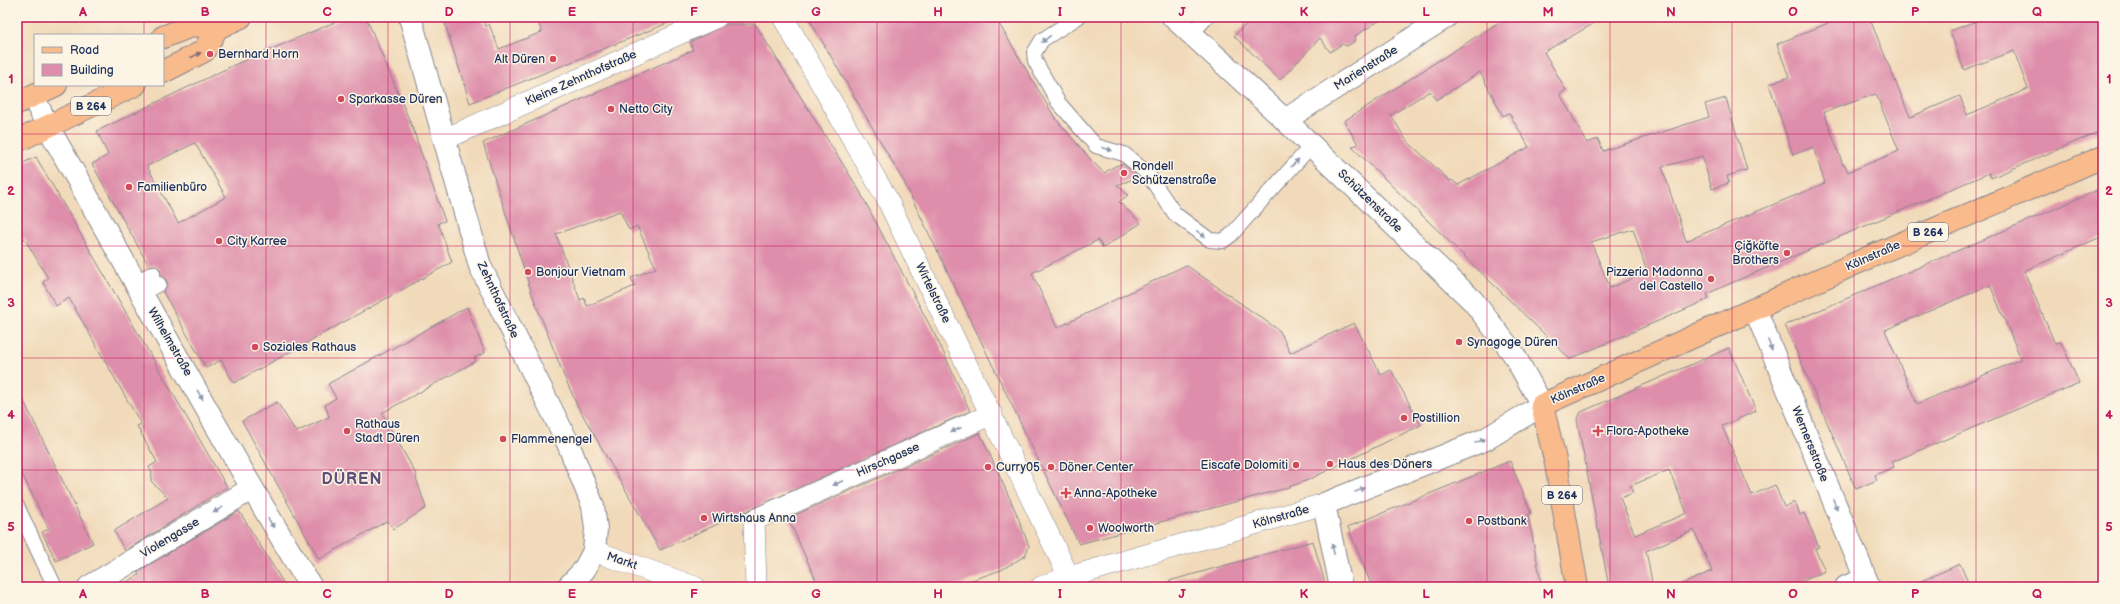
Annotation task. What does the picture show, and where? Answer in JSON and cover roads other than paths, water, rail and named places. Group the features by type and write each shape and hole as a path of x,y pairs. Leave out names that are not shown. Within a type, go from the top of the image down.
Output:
{"main road":[{"path":"164,37 194,25 217,28 241,17"},
{"path":"164,71 204,51 217,28"},
{"path":"25,100 54,86"},
{"name":"B 264","path":"17,141 133,86"},
{"name":"Kölnstraße","path":"1542,405 1872,256 2103,157"},
{"name":"B 264","path":"1542,405 1556,464 1577,587"}],"street":[{"name":"Zehnthofstraße","path":"410,17 480,266 567,441 593,506 596,529 594,551"},
{"name":"Kleine Zehnthofstraße","path":"445,139 717,17"},
{"name":"Wirtelstraße","path":"783,17 887,199 992,414 1069,577"},
{"name":"Schützenstraße","path":"1173,17 1312,145 1473,301 1494,326 1513,353 1542,405"},
{"name":"Marienstraße","path":"1285,120 1446,17"},
{"name":"Wilhelmstraße","path":"25,100 48,127 147,287 251,489 310,587"},
{"name":"Wernersstraße","path":"1755,309 1860,584"},
{"name":"Kölnstraße","path":"1041,587 1069,577 1324,504 1486,439 1542,405"},
{"name":"Hirschgasse","path":"756,587 754,520 992,414"},
{"name":"Violengasse","path":"89,587 251,489"},
{"path":"1324,504 1341,587"},
{"path":"568,587 584,570 594,551"},
{"name":"Markt","path":"594,551 695,587"}],"lane":[{"path":"1078,17 1042,40 1034,53 1035,61 1058,102 1096,146 1124,154 1147,173 1175,214 1210,240 1223,241 1231,235 1312,145"},
{"path":"1192,34 1207,17"},
{"path":"17,506 55,587"}],"place":[{"name":"Bernhard Horn","path":"210,54"},
{"name":"Alt Düren","path":"553,59"},
{"name":"Sparkasse Düren","path":"341,99"},
{"name":"Netto City","path":"611,109"},
{"name":"Rondell Schützenstraße","path":"1124,173"},
{"name":"Familienbüro","path":"129,187"},
{"name":"City Karree","path":"219,241"},
{"name":"Çiğköfte Brothers","path":"1787,253"},
{"name":"Bonjour Vietnam","path":"528,272"},
{"name":"Pizzeria Madonna del Castello","path":"1711,279"},
{"name":"Synagoge Düren","path":"1459,342"},
{"name":"Soziales Rathaus","path":"255,347"},
{"name":"Postillion","path":"1404,418"},
{"name":"Rathaus Stadt Düren","path":"347,431"},
{"name":"Flora-Apotheke","path":"1598,431"},
{"name":"Flammenengel","path":"503,439"},
{"name":"Haus des Döners","path":"1330,464"},
{"name":"Eiscafe Dolomiti","path":"1296,465"},
{"name":"Curry05","path":"988,467"},
{"name":"Döner Center","path":"1051,467"},
{"name":"Anna-Apotheke","path":"1066,493"},
{"name":"Wirtshaus Anna","path":"704,518"},
{"name":"Postbank","path":"1469,521"},
{"name":"Woolworth","path":"1090,528"}],"district":[{"name":"DÜREN","path":"352,479"}]}
